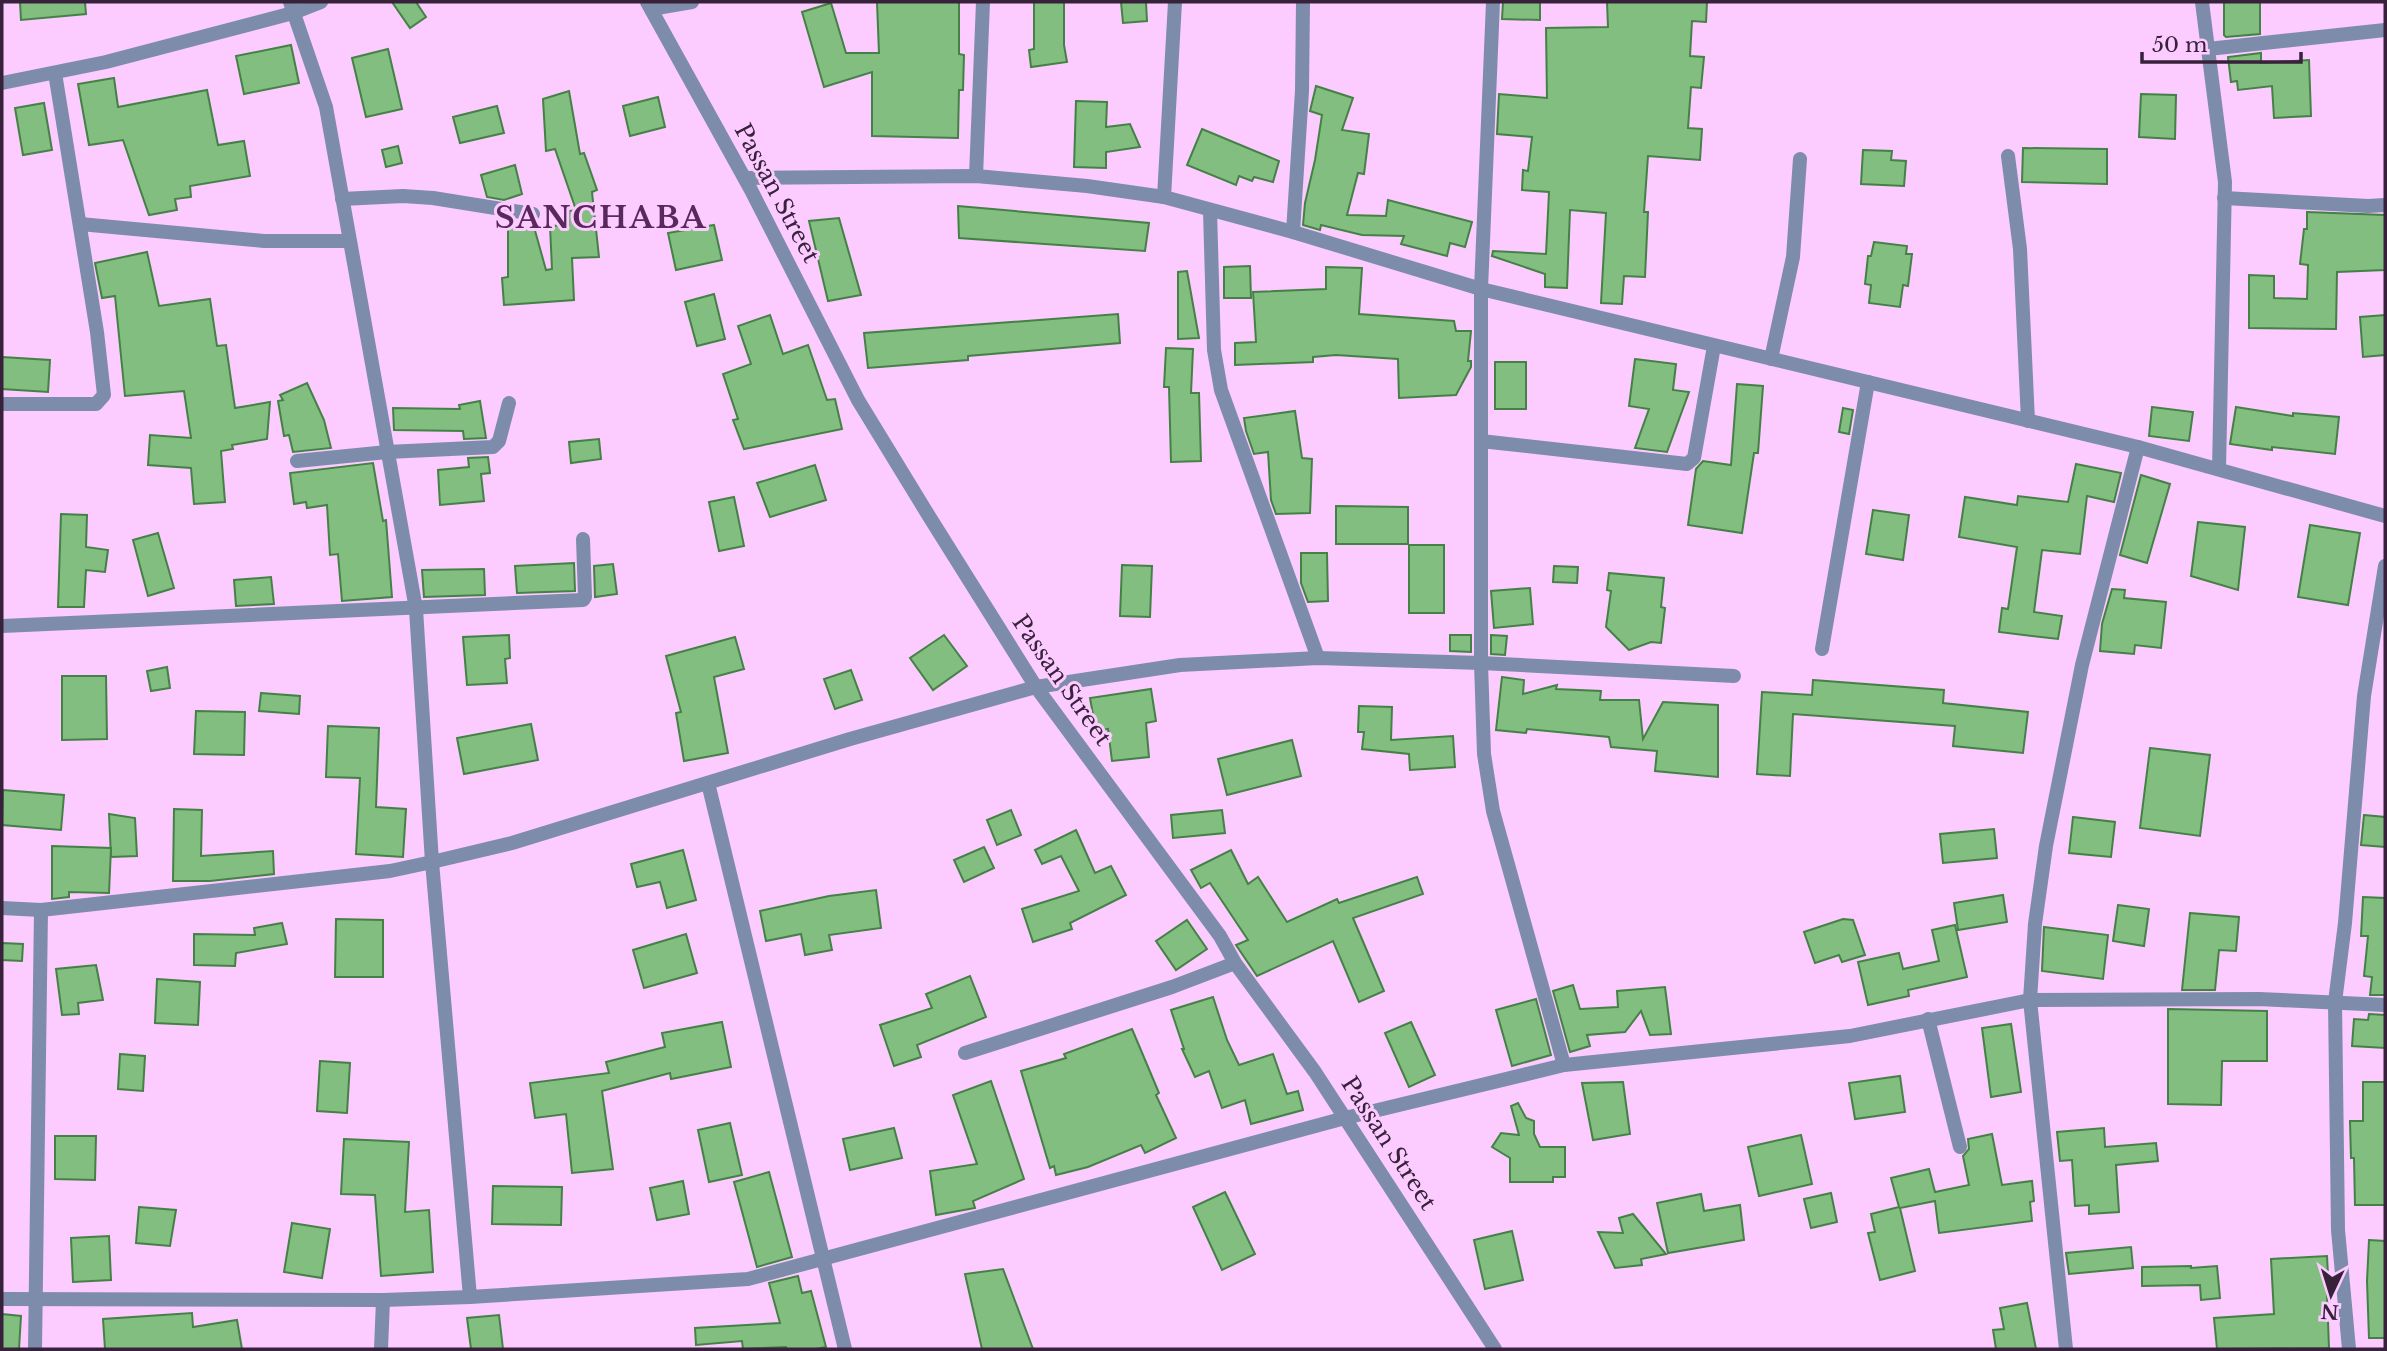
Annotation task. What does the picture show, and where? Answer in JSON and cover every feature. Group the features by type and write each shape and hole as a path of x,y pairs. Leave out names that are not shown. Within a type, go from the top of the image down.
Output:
{"street":[{"path":"2,83 106,62 321,2"},
{"path":"649,5 692,2"},
{"path":"976,176 983,2"},
{"path":"1164,197 1175,2"},
{"path":"1293,232 1303,91 1303,2"},
{"path":"1493,2 1481,289 1481,663 1484,754 1493,810 1564,1065"},
{"path":"2202,2 2225,183 2219,468"},
{"name":"Passan Street","path":"649,5 745,178 858,400 1036,687 1220,936 1235,963 1315,1072 1495,1349"},
{"path":"292,8 326,107 416,609 432,863 470,1297"},
{"path":"2208,49 2385,30"},
{"path":"2,404 96,404 104,395 97,332 55,73"},
{"path":"2008,156 2020,249 2028,421"},
{"path":"1771,359 1793,257 1800,159"},
{"path":"745,178 976,176 1087,186 1164,197 1293,232 1481,289 2138,447 2385,516"},
{"path":"342,199 433,198 533,214"},
{"path":"2224,198 2385,205"},
{"path":"1210,211 1214,350 1221,390 1318,657"},
{"path":"80,224 264,241 349,241"},
{"path":"1481,441 1687,464 1694,458 1714,346"},
{"path":"1822,649 1868,382"},
{"path":"297,461 387,452 493,447 499,442 509,404"},
{"path":"2066,1349 2030,1000 2035,924 2046,846 2082,664 2138,447"},
{"path":"2,626 583,600 583,539"},
{"path":"2350,1349 2338,1230 2335,1002 2345,923 2364,696 2385,566"},
{"path":"2,908 41,910 390,871 432,863 512,843 850,739 1036,687 1180,665 1318,657 1734,676"},
{"path":"708,783 845,1349"},
{"path":"35,1349 41,910"},
{"path":"965,1053 1172,987 1235,963"},
{"path":"2,1299 383,1300 748,1279 1345,1118 1564,1065 1850,1036 2030,1000 2259,999 2385,1005"},
{"path":"1928,1019 1960,1147"},
{"path":"381,1349 383,1300"}],"building":[{"path":"20,2 85,2 86,14 21,20"},
{"path":"392,2 416,2 426,17 410,28"},
{"path":"877,2 959,2 959,54 964,55 963,90 959,90 958,138 872,136 872,72 824,87 802,12 831,3 846,53 879,53"},
{"path":"1034,2 1064,2 1064,45 1067,62 1031,67 1029,50 1034,49"},
{"path":"1121,2 1146,2 1147,21 1123,23"},
{"path":"1503,2 1540,2 1540,20 1502,19"},
{"path":"1607,2 1707,2 1706,22 1692,21 1690,56 1704,57 1701,88 1691,87 1688,128 1702,129 1700,160 1648,156 1644,212 1648,212 1645,277 1624,276 1622,304 1601,303 1606,213 1570,210 1567,288 1545,287 1545,274 1492,256 1493,251 1546,254 1549,192 1522,190 1523,170 1528,171 1532,137 1497,134 1499,94 1547,98 1546,28 1608,27"},
{"path":"2224,2 2260,2 2260,34 2226,37"},
{"path":"291,45 299,83 244,94 236,56"},
{"path":"388,49 402,109 366,117 352,58"},
{"path":"2261,53 2261,63 2309,60 2311,116 2274,118 2272,86 2238,90 2237,81 2231,82 2228,57"},
{"path":"114,78 118,107 207,90 218,145 244,141 250,176 190,186 191,197 175,199 177,210 149,215 123,140 89,145 78,84"},
{"path":"1316,86 1353,98 1342,130 1369,134 1364,174 1358,173 1347,215 1386,216 1388,200 1472,222 1465,247 1450,243 1447,256 1401,244 1404,236 1362,235 1321,225 1320,230 1303,225 1322,115 1310,111"},
{"path":"569,91 580,154 584,153 597,190 592,192 599,257 572,258 574,300 504,305 502,278 508,277 508,228 534,227 546,270 552,269 550,226 569,225 569,211 576,210 555,149 546,151 543,99"},
{"path":"2141,94 2176,95 2175,139 2139,137"},
{"path":"658,97 665,127 630,136 623,106"},
{"path":"1076,101 1107,102 1106,127 1130,124 1140,147 1106,152 1106,168 1074,167"},
{"path":"44,103 52,150 23,155 15,108"},
{"path":"497,106 504,133 460,143 453,117"},
{"path":"1202,129 1279,161 1273,182 1254,177 1252,181 1239,176 1236,185 1187,165"},
{"path":"398,146 402,163 386,167 382,150"},
{"path":"2023,148 2107,149 2107,184 2022,182"},
{"path":"1863,150 1892,151 1891,160 1906,161 1904,186 1861,184"},
{"path":"515,165 522,194 504,200 487,197 481,175"},
{"path":"958,206 1149,223 1145,251 959,238"},
{"path":"2307,212 2385,215 2385,270 2337,272 2336,329 2249,328 2249,275 2274,276 2274,298 2307,299 2308,265 2300,264 2304,229 2307,229"},
{"path":"839,218 861,295 828,301 809,221"},
{"path":"714,225 722,260 676,270 668,233"},
{"path":"1874,242 1907,246 1906,254 1912,254 1908,286 1903,285 1900,307 1869,303 1871,285 1865,284 1868,256 1871,256"},
{"path":"147,252 159,306 210,299 217,346 226,345 235,408 270,402 267,439 232,445 233,449 221,451 225,502 194,504 191,468 148,465 150,435 191,438 184,391 125,396 115,296 102,298 95,263"},
{"path":"1250,266 1251,298 1224,298 1224,267"},
{"path":"1326,267 1362,268 1359,314 1454,321 1456,331 1471,331 1468,361 1471,361 1471,367 1456,395 1399,398 1398,359 1336,355 1313,357 1313,362 1235,365 1235,343 1256,342 1253,292 1326,289"},
{"path":"1187,271 1199,338 1178,339 1178,272"},
{"path":"714,294 725,339 697,346 685,302"},
{"path":"1118,314 1120,343 868,368 864,333"},
{"path":"770,315 783,354 808,345 827,400 835,399 842,429 744,449 733,420 738,419 723,374 751,364 738,326"},
{"path":"2385,315 2385,355 2363,357 2360,317"},
{"path":"1166,348 1193,349 1191,393 1199,393 1201,461 1171,462 1169,387 1164,387"},
{"path":"2,357 50,360 48,392 2,389"},
{"path":"1635,359 1676,364 1673,390 1689,392 1667,452 1635,448 1649,409 1629,406"},
{"path":"1495,362 1526,362 1526,409 1495,409"},
{"path":"307,383 324,420 331,448 293,452 289,435 284,436 278,401 283,400 280,395"},
{"path":"1737,384 1763,386 1758,453 1754,453 1742,533 1688,525 1696,469 1703,461 1731,465"},
{"path":"480,401 486,438 464,439 463,431 394,430 393,408 460,409 459,405"},
{"path":"2152,407 2193,412 2189,441 2149,436"},
{"path":"2236,407 2293,416 2293,413 2339,417 2335,454 2230,444"},
{"path":"1843,408 1853,410 1849,434 1839,432"},
{"path":"1295,411 1302,458 1312,459 1310,513 1276,514 1271,500 1268,452 1254,454 1244,418"},
{"path":"599,439 601,459 571,463 569,442"},
{"path":"488,457 490,473 481,474 484,501 440,505 438,470 469,467 468,458"},
{"path":"373,463 383,521 386,520 392,597 342,601 338,554 330,555 327,505 307,508 306,502 294,504 290,473"},
{"path":"2076,464 2121,473 2114,502 2087,496 2080,554 2042,550 2034,612 2062,616 2058,639 1999,632 2002,608 2008,609 2017,547 1959,537 1965,497 2017,505 2018,496 2068,502"},
{"path":"815,465 826,500 770,517 757,483"},
{"path":"2141,475 2170,484 2147,563 2120,555"},
{"path":"734,497 744,546 719,551 709,502"},
{"path":"1336,506 1408,507 1408,544 1336,544"},
{"path":"1873,510 1909,515 1903,560 1866,554"},
{"path":"61,514 87,515 86,547 108,550 105,572 86,570 84,607 58,607"},
{"path":"2198,522 2245,527 2238,590 2191,576"},
{"path":"2310,525 2360,533 2348,605 2298,597"},
{"path":"158,533 174,588 148,596 133,540"},
{"path":"1409,545 1444,545 1444,613 1409,613"},
{"path":"1301,553 1327,553 1328,601 1308,602 1301,583"},
{"path":"574,563 575,591 517,593 515,566"},
{"path":"613,564 617,594 595,597 594,566"},
{"path":"1122,565 1152,566 1150,617 1120,616"},
{"path":"1554,566 1578,567 1577,583 1553,582"},
{"path":"484,569 485,595 424,597 422,570"},
{"path":"1609,573 1664,578 1661,607 1665,608 1661,643 1651,642 1629,650 1606,627 1611,591 1607,590"},
{"path":"271,577 274,604 236,606 234,580"},
{"path":"1530,588 1533,624 1494,628 1491,591"},
{"path":"2112,589 2125,590 2124,598 2166,602 2161,648 2135,645 2134,654 2100,651 2102,624"},
{"path":"509,635 510,658 505,659 507,683 467,685 463,637"},
{"path":"944,635 967,666 933,690 910,658"},
{"path":"1450,635 1471,635 1471,652 1450,651"},
{"path":"1491,635 1507,636 1505,655 1491,654"},
{"path":"735,637 744,669 714,677 728,753 684,761 676,713 681,712 666,656"},
{"path":"167,667 170,688 151,691 147,671"},
{"path":"851,670 862,700 835,709 824,679"},
{"path":"62,676 106,676 107,739 62,740"},
{"path":"1502,677 1524,680 1523,694 1557,685 1556,689 1601,691 1600,700 1639,700 1643,739 1663,702 1718,705 1718,777 1655,771 1657,751 1611,747 1609,737 1527,729 1526,733 1496,730"},
{"path":"1813,680 1944,690 1943,703 2028,712 2023,753 1953,746 1955,726 1793,714 1790,776 1757,774 1762,692 1812,695"},
{"path":"1151,689 1156,721 1146,723 1149,757 1112,761 1108,729 1096,731 1090,698"},
{"path":"261,693 300,696 299,714 259,711"},
{"path":"1359,706 1392,707 1391,740 1453,736 1455,767 1410,770 1409,754 1362,749 1364,732 1358,732"},
{"path":"196,711 245,712 244,755 194,754"},
{"path":"531,724 538,760 464,774 457,738"},
{"path":"328,726 379,728 376,807 406,809 403,857 356,854 360,778 326,777"},
{"path":"1292,740 1301,776 1227,795 1218,759"},
{"path":"2150,748 2210,755 2200,836 2140,828"},
{"path":"3,790 64,795 61,830 2,825"},
{"path":"174,809 202,810 201,856 273,851 274,874 210,881 173,881"},
{"path":"1011,810 1021,835 997,845 987,820"},
{"path":"1222,810 1225,833 1173,838 1171,815"},
{"path":"109,814 135,818 137,856 111,857"},
{"path":"2364,815 2385,817 2385,847 2361,845"},
{"path":"2073,817 2115,822 2111,857 2069,853"},
{"path":"1994,829 1997,858 1943,863 1940,834"},
{"path":"1076,830 1095,873 1111,866 1126,895 1070,923 1072,929 1033,942 1022,909 1079,891 1061,856 1042,864 1035,850"},
{"path":"52,846 111,848 109,893 69,892 69,897 52,899"},
{"path":"984,847 994,868 964,882 954,860"},
{"path":"683,850 696,900 667,908 660,882 637,887 631,864"},
{"path":"1231,850 1248,884 1258,877 1287,922 1337,899 1339,903 1417,877 1423,894 1353,918 1384,991 1359,1002 1333,941 1257,976 1236,945 1248,940 1210,883 1201,888 1191,870"},
{"path":"876,890 881,928 829,935 832,950 805,955 801,934 766,941 760,911 829,896"},
{"path":"2003,895 2007,922 1958,930 1954,903"},
{"path":"2363,897 2385,898 2385,995 2370,995 2372,977 2364,976 2368,936 2361,936"},
{"path":"2118,905 2149,909 2144,946 2113,941"},
{"path":"2190,913 2239,917 2236,951 2219,950 2215,990 2182,990"},
{"path":"336,919 383,920 383,977 335,977"},
{"path":"1843,919 1853,920 1865,955 1842,962 1839,955 1815,963 1804,932"},
{"path":"1187,920 1207,949 1176,970 1156,941"},
{"path":"282,923 287,944 236,953 235,966 194,965 194,934 255,935 254,928"},
{"path":"1955,925 1967,977 1908,990 1909,996 1868,1005 1858,962 1899,953 1903,969 1939,961 1932,930"},
{"path":"2044,927 2108,935 2103,979 2042,971"},
{"path":"686,934 697,973 644,988 633,950"},
{"path":"2,943 23,944 22,961 2,960"},
{"path":"96,965 103,1000 78,1003 79,1014 62,1015 56,969"},
{"path":"970,976 986,1017 917,1045 921,1057 894,1066 880,1025 932,1008 926,994"},
{"path":"157,979 200,982 198,1025 155,1023"},
{"path":"1573,985 1580,1009 1618,1007 1617,991 1665,987 1671,1034 1650,1035 1641,1011 1625,1032 1587,1035 1590,1046 1570,1052 1553,991"},
{"path":"1213,997 1227,1040 1239,1065 1273,1054 1287,1094 1298,1091 1303,1110 1251,1124 1245,1100 1222,1108 1209,1071 1195,1077 1182,1049 1171,1010"},
{"path":"1536,999 1551,1055 1512,1066 1496,1010"},
{"path":"2168,1009 2267,1011 2267,1061 2222,1061 2221,1105 2168,1104"},
{"path":"2369,1014 2385,1015 2385,1048 2352,1046 2354,1019 2368,1020"},
{"path":"722,1022 731,1067 671,1079 670,1073 602,1091 613,1169 572,1173 566,1114 535,1118 530,1083 609,1073 606,1062 665,1047 662,1033"},
{"path":"1411,1022 1435,1075 1409,1087 1385,1033"},
{"path":"2011,1024 2021,1092 1991,1097 1982,1028"},
{"path":"1132,1029 1159,1093 1156,1095 1176,1138 1145,1153 1141,1145 1088,1167 1056,1175 1054,1166 1050,1168 1021,1071 1066,1058 1064,1054"},
{"path":"120,1054 145,1056 143,1091 118,1089"},
{"path":"320,1061 350,1063 347,1113 317,1111"},
{"path":"1900,1076 1905,1112 1855,1119 1849,1083"},
{"path":"991,1081 1024,1179 973,1201 975,1208 936,1215 930,1171 977,1164 953,1095"},
{"path":"1623,1082 1630,1134 1593,1140 1582,1083"},
{"path":"2363,1082 2385,1082 2385,1205 2355,1205 2350,1121 2363,1121"},
{"path":"1518,1103 1526,1118 1534,1121 1534,1134 1540,1147 1565,1147 1565,1177 1553,1177 1553,1182 1510,1182 1510,1158 1492,1147 1501,1133 1519,1135 1511,1106"},
{"path":"730,1123 742,1175 709,1182 698,1130"},
{"path":"894,1128 902,1158 850,1170 843,1139"},
{"path":"2104,1128 2105,1147 2156,1143 2158,1161 2116,1165 2119,1212 2089,1214 2089,1205 2075,1206 2072,1160 2060,1161 2057,1132"},
{"path":"1992,1134 2002,1185 2032,1181 2032,1221 1939,1233 1935,1201 1900,1208 1915,1271 1880,1280 1868,1233 1875,1232 1871,1214 1899,1207 1891,1178 1929,1169 1935,1192 1969,1185 1963,1156 1969,1149 1968,1139"},
{"path":"1801,1135 1812,1184 1759,1196 1748,1147"},
{"path":"55,1136 96,1136 95,1180 55,1179"},
{"path":"344,1139 409,1142 405,1212 429,1210 433,1272 381,1276 375,1195 341,1194"},
{"path":"769,1172 792,1257 757,1267 734,1182"},
{"path":"683,1181 689,1214 657,1220 650,1188"},
{"path":"493,1186 562,1187 561,1225 492,1224"},
{"path":"1225,1192 1255,1254 1222,1270 1193,1207"},
{"path":"1831,1193 1837,1222 1811,1228 1804,1199"},
{"path":"1701,1194 1704,1211 1740,1205 1744,1240 1668,1253 1657,1203"},
{"path":"139,1207 176,1210 170,1246 136,1243"},
{"path":"1633,1214 1666,1254 1641,1259 1642,1265 1615,1268 1598,1232 1623,1233 1619,1218"},
{"path":"292,1223 330,1229 322,1278 284,1272"},
{"path":"1512,1231 1523,1280 1485,1289 1474,1240"},
{"path":"109,1236 111,1280 73,1282 71,1238"},
{"path":"2369,1240 2385,1241 2385,1338 2369,1338"},
{"path":"2131,1247 2133,1268 2069,1274 2066,1253"},
{"path":"2327,1256 2329,1348 2217,1349 2214,1318 2274,1314 2271,1259"},
{"path":"2217,1266 2220,1298 2201,1300 2200,1285 2142,1286 2142,1267"},
{"path":"1003,1269 1033,1349 982,1349 965,1274"},
{"path":"798,1276 802,1293 811,1291 826,1347 743,1349 742,1341 696,1345 695,1328 780,1323 769,1283"},
{"path":"2027,1303 2036,1349 1996,1349 1993,1330 2004,1329 2000,1308"},
{"path":"192,1313 193,1327 237,1320 242,1349 105,1349 103,1319"},
{"path":"2,1314 21,1316 19,1349 2,1349"},
{"path":"499,1315 503,1349 471,1349 467,1318"}],"district":[{"name":"SANCHABA","path":"601,217"}]}
